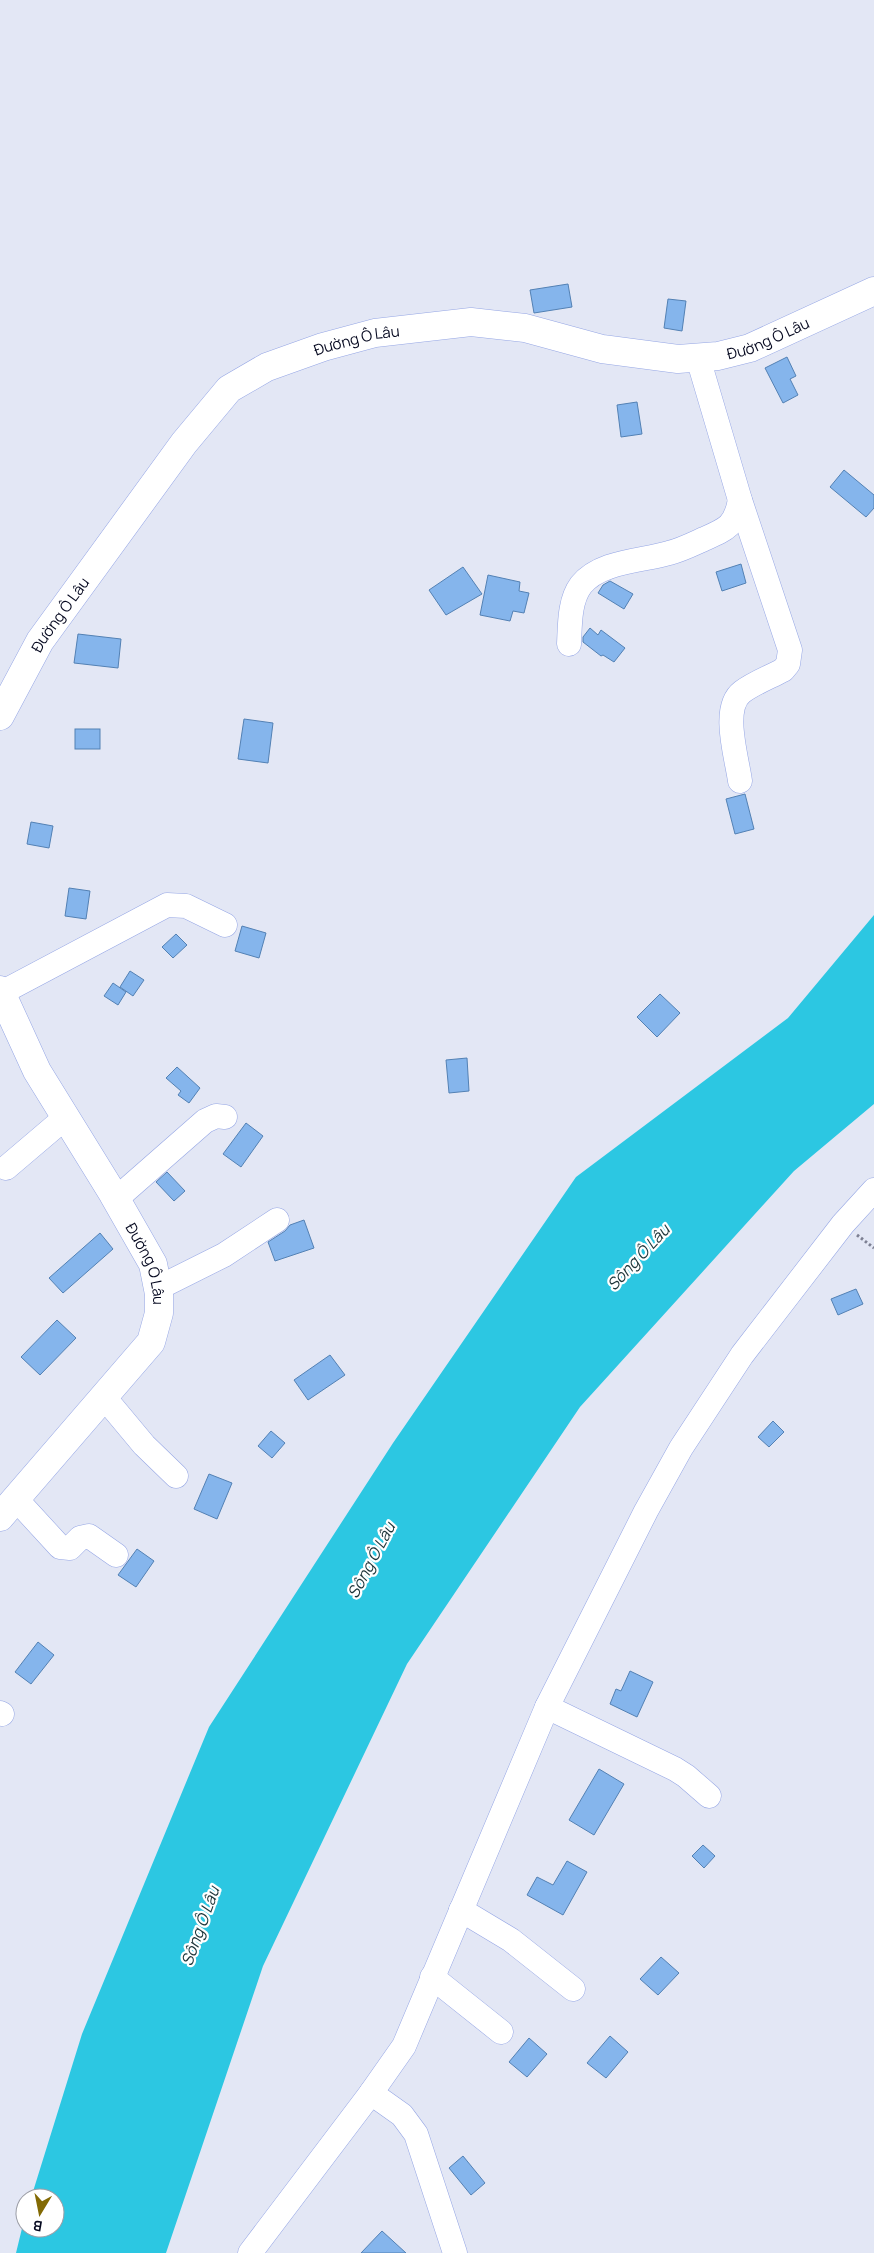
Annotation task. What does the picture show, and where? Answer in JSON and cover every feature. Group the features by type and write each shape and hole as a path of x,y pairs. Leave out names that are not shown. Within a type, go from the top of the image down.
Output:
{"main road":[{"name":"Đường Ô Lâu","path":"0,716 40,641 184,443 229,389 267,367 323,347 375,333 471,322 525,328 602,348 678,359 718,356 750,348 874,290"},
{"name":"Đường Ô Lâu","path":"1,992 37,1071 116,1199 153,1264 158,1288 159,1313 151,1342 8,1508"}],"street":[{"path":"698,358 740,500 790,650 788,664 783,670 742,692 733,704 731,719 740,781"},
{"path":"569,644 572,612 576,596 580,587 587,579 606,568 670,553 724,530 735,519 740,500"},
{"path":"1,992 168,905 186,906 225,925"},
{"path":"116,1199 205,1121 216,1116 225,1116"},
{"path":"6,1168 66,1117"},
{"path":"250,2253 371,2093 404,2046 548,1707 646,1511 681,1448 713,1397 843,1224 874,1190"},
{"path":"158,1288 224,1255 277,1220"},
{"path":"104,1397 144,1445 176,1476"},
{"path":"8,1508 60,1547 70,1548 80,1538 89,1536 116,1555"},
{"path":"548,1707 686,1776 709,1796"},
{"path":"461,1910 511,1940 572,1989"},
{"path":"432,1977 501,2032"},
{"path":"371,2093 402,2115 416,2134 455,2253"}],"water":[{"name":"Sông Ô Lâu","path":"874,915 874,1104 794,1171 580,1407 407,1664 263,1966 166,2253 16,2253 20,2238 65,2238 65,2188 34,2188 82,2034 209,1727 393,1443 576,1177 788,1018"}],"building":[{"path":"568,284 572,307 534,313 530,290"},
{"path":"668,299 686,301 682,331 664,328"},
{"path":"787,357 796,376 790,379 798,395 783,403 765,368"},
{"path":"637,402 642,434 621,437 617,405"},
{"path":"844,470 874,495 874,508 866,517 830,487"},
{"path":"741,564 746,583 722,591 716,572"},
{"path":"463,567 482,594 446,615 429,590"},
{"path":"488,575 520,582 519,591 529,593 524,613 513,611 510,621 480,615"},
{"path":"610,581 633,594 624,609 598,593 603,585"},
{"path":"590,628 598,635 601,630 625,648 614,662 603,655 601,656 583,642 583,637"},
{"path":"78,634 121,639 118,668 74,663"},
{"path":"244,719 273,723 268,763 238,759"},
{"path":"75,729 100,729 100,749 75,749"},
{"path":"745,794 754,829 735,834 726,799"},
{"path":"31,822 53,826 49,848 27,844"},
{"path":"69,888 90,891 86,919 65,916"},
{"path":"242,926 266,933 259,958 235,951"},
{"path":"176,934 187,945 173,958 162,947"},
{"path":"130,971 144,980 133,996 120,987"},
{"path":"113,983 126,992 118,1005 104,996"},
{"path":"660,994 680,1013 657,1037 637,1017"},
{"path":"467,1058 469,1091 449,1093 446,1060"},
{"path":"177,1067 200,1088 189,1103 178,1095 181,1091 166,1078"},
{"path":"246,1123 263,1136 241,1167 223,1154"},
{"path":"167,1172 185,1191 174,1201 156,1182"},
{"path":"304,1220 314,1248 275,1261 268,1242 285,1231 290,1225"},
{"path":"100,1233 113,1249 63,1293 49,1278"},
{"path":"856,1289 863,1304 838,1315 831,1299"},
{"path":"57,1320 76,1338 40,1375 21,1357"},
{"path":"330,1355 345,1375 308,1400 294,1380"},
{"path":"773,1421 784,1432 769,1447 758,1437"},
{"path":"271,1431 285,1443 272,1458 258,1446"},
{"path":"209,1474 232,1483 217,1519 194,1509"},
{"path":"137,1549 154,1561 136,1587 118,1575"},
{"path":"38,1642 54,1655 31,1684 15,1672"},
{"path":"630,1671 653,1682 637,1717 610,1704 616,1689 621,1691"},
{"path":"599,1769 624,1784 594,1835 569,1820"},
{"path":"703,1845 715,1856 704,1868 692,1856"},
{"path":"567,1861 587,1872 563,1915 527,1895 537,1877 553,1885"},
{"path":"661,1957 679,1973 658,1995 640,1979"},
{"path":"610,2036 628,2052 606,2078 587,2063"},
{"path":"529,2038 547,2054 527,2077 509,2062"},
{"path":"463,2156 485,2183 471,2195 449,2168"},
{"path":"382,2231 406,2253 361,2253"}]}
